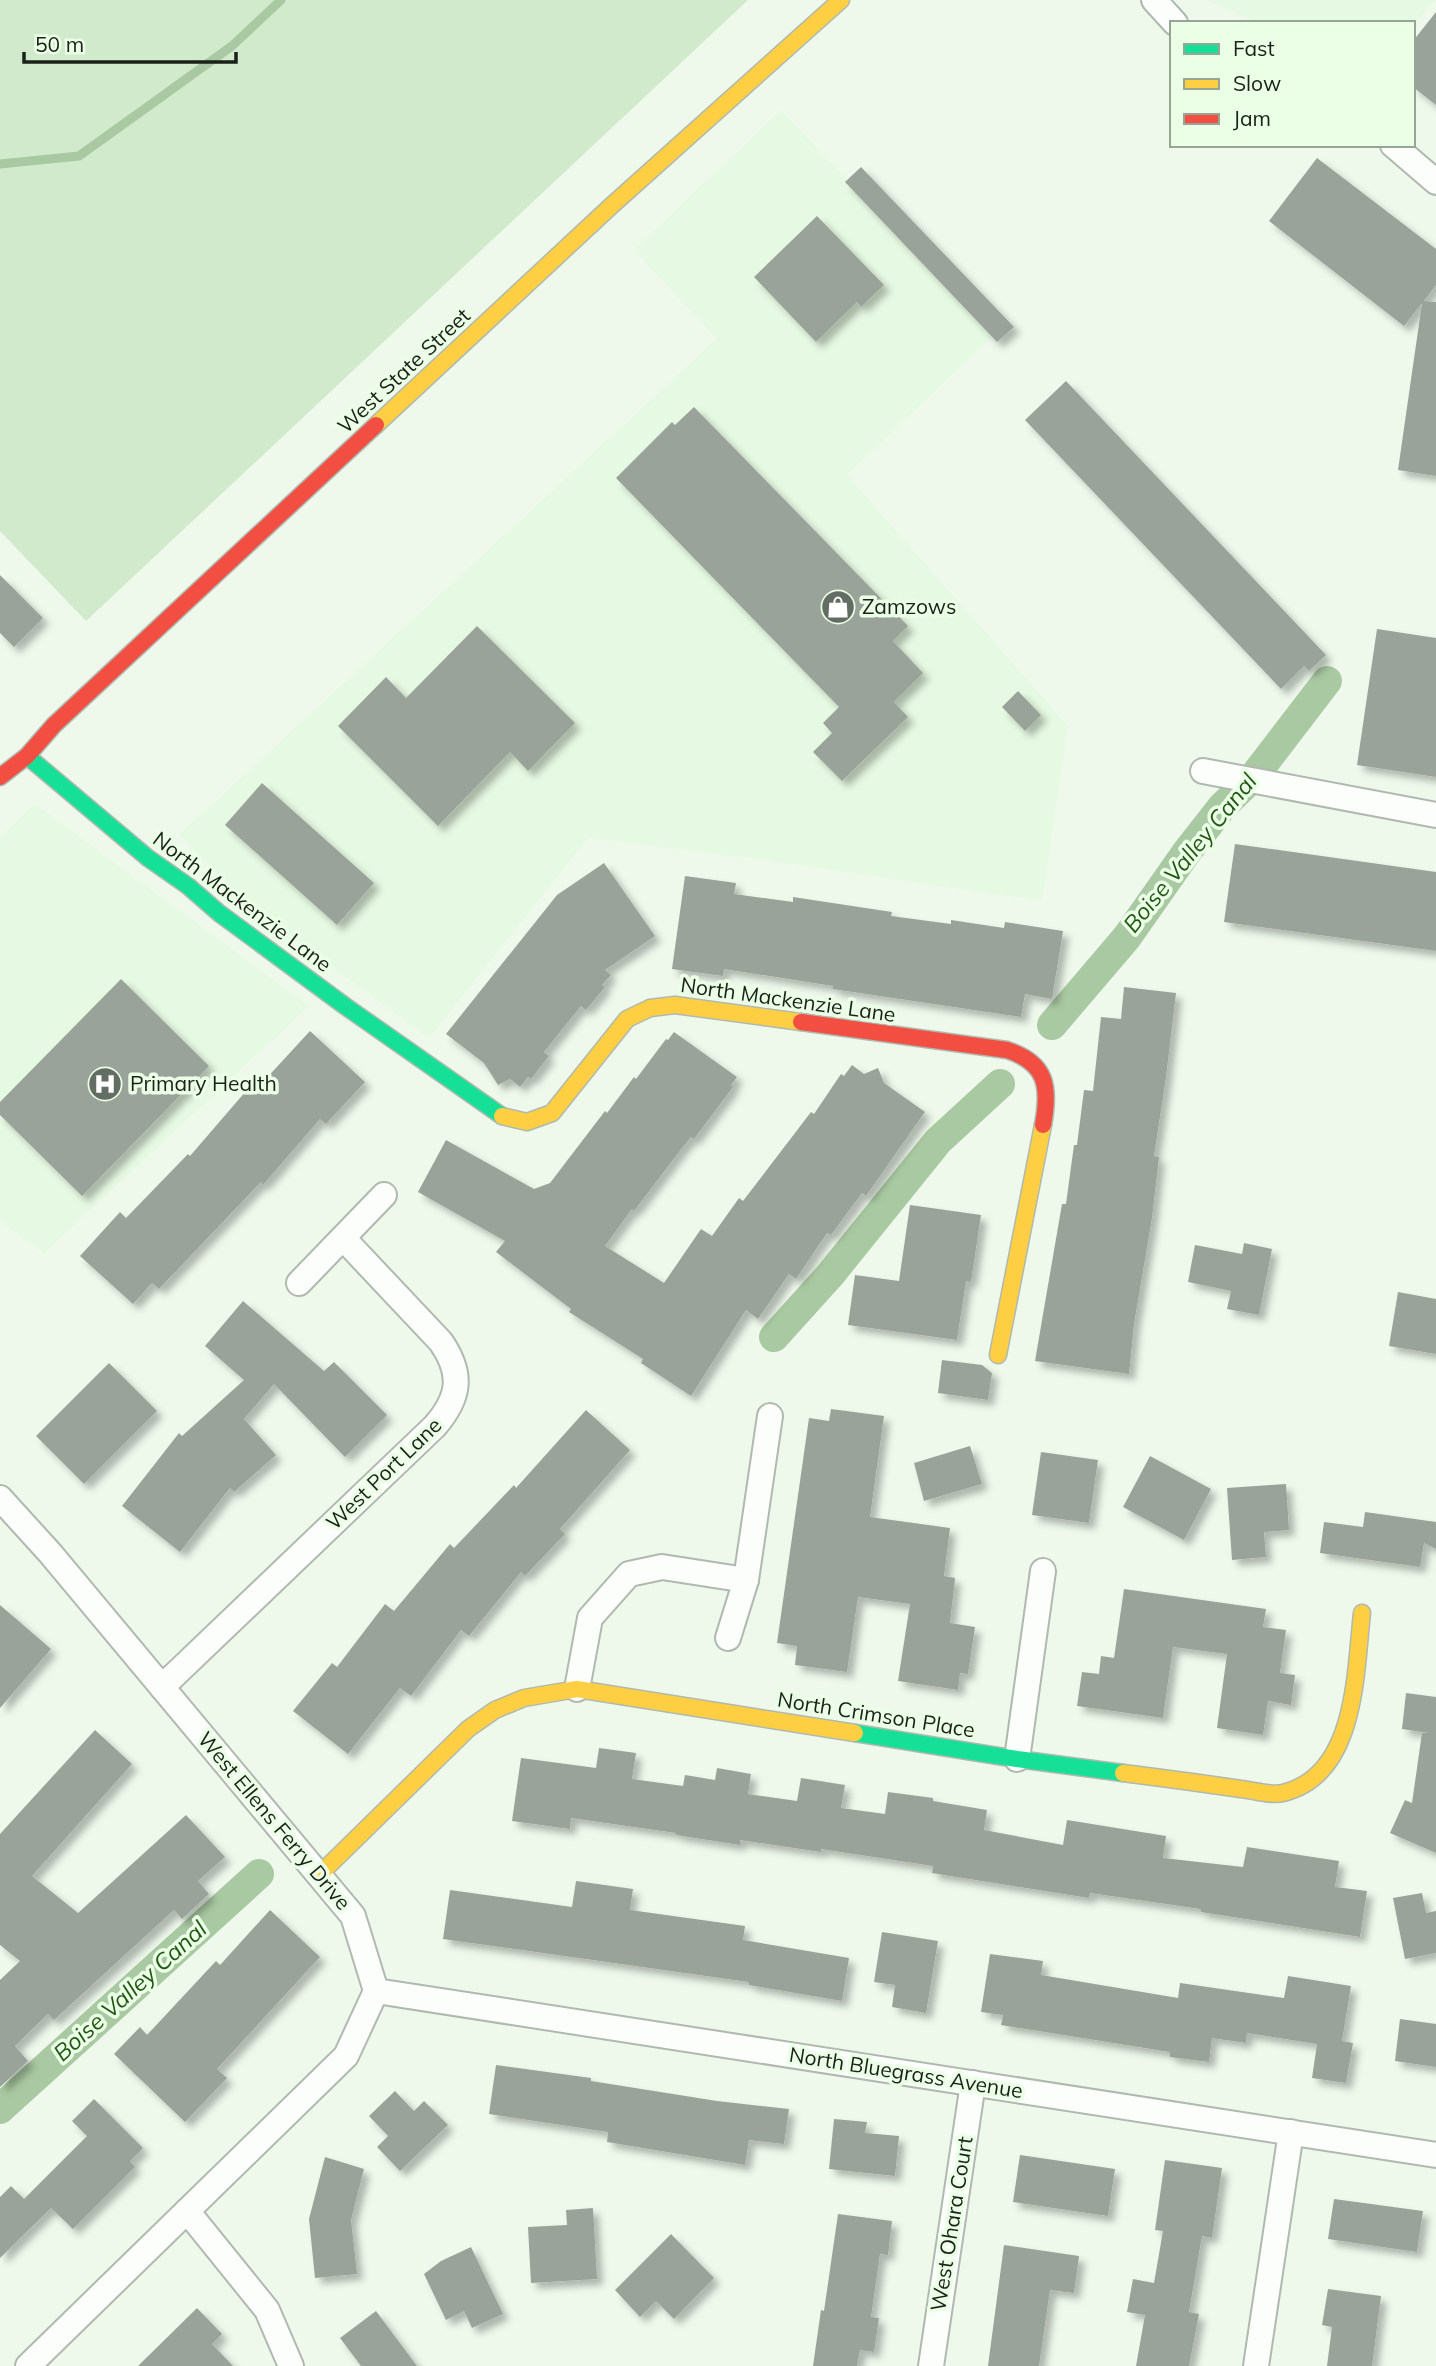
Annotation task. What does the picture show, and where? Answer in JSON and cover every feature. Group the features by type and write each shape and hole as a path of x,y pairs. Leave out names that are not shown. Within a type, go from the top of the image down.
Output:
{"street":[{"name":"West State Street","path":"0,777 27,756 54,725 610,207 841,0"},
{"path":"1154,0 1173,21"},
{"path":"1394,147 1436,182"},
{"name":"North Mackenzie Lane","path":"27,756 148,858 188,886 219,913 345,1006 503,1116 515,1120 527,1122 552,1113 627,1019 641,1008 659,1005 1007,1050 1022,1055 1035,1065 1044,1080 1048,1099 998,1355"},
{"path":"1203,771 1436,815"},
{"path":"299,1283 384,1195"},
{"name":"West Port Lane","path":"162,1687 448,1411 455,1393 457,1377 453,1360 441,1342 343,1238"},
{"path":"728,1638 746,1580 770,1416"},
{"name":"West Ellens Ferry Drive","path":"0,1498 50,1553 353,1916 376,1991"},
{"path":"578,1689 590,1618 629,1574 662,1567 746,1580"},
{"path":"1017,1759 1044,1571"},
{"name":"North Crimson Place","path":"319,1875 468,1729 495,1710 524,1698 578,1689 1017,1759 1280,1794 1311,1781 1335,1757 1347,1725 1362,1613"},
{"path":"28,2366 346,2056 376,1991"},
{"name":"North Bluegrass Avenue","path":"376,1991 1436,2155"},
{"name":"West Ohara Court","path":"931,2366 973,2083"},
{"path":"1256,2366 1291,2132"},
{"path":"187,2211 267,2310 291,2366"}],"shaded area":[{"path":"0,0 748,0 86,621 0,531"},
{"path":"1207,0 1435,0 1415,24 1415,21 1249,19"},
{"path":"781,110 994,335 847,475 1068,726 1042,901 757,859 588,838 429,1038 246,904 179,835 717,339 634,250"},
{"path":"35,804 309,1006 44,1253 0,1221 0,837"}],"building":[{"path":"1436,12 1436,105 1415,89 1415,38"},
{"path":"1317,158 1436,249 1436,285 1424,301 1436,302 1436,476 1398,470 1422,303 1404,326 1269,221"},
{"path":"861,167 1014,327 997,342 845,182"},
{"path":"817,216 884,285 861,307 857,302 816,342 754,277"},
{"path":"1066,381 1326,655 1309,671 1304,666 1281,689 1025,420"},
{"path":"694,407 908,626 893,641 923,673 894,702 908,717 842,781 813,752 832,733 823,723 839,707 616,478 672,422 675,425"},
{"path":"0,575 43,618 14,647 0,633"},
{"path":"477,626 575,723 528,771 510,752 438,826 338,726 386,677 406,698"},
{"path":"1377,629 1436,638 1436,777 1357,765"},
{"path":"1018,691 1041,715 1025,731 1002,707"},
{"path":"262,783 374,883 337,925 225,825"},
{"path":"1235,844 1436,872 1436,951 1224,922"},
{"path":"604,863 655,936 605,970 611,975 602,985 605,987 586,1010 581,1006 544,1052 549,1056 531,1079 528,1077 520,1087 510,1079 498,1085 484,1063 446,1034 557,895"},
{"path":"685,876 736,883 734,894 793,902 793,897 892,912 891,916 951,924 951,920 1004,928 1005,922 1063,931 1052,999 1025,994 1021,1017 833,989 833,986 724,969 723,976 672,969"},
{"name":"Primary Health","path":"121,979 209,1066 82,1196 0,1115 0,1102"},
{"path":"1124,987 1176,993 1154,1156 1159,1157 1152,1218 1134,1324 1129,1374 1035,1361 1062,1204 1066,1204 1074,1145 1077,1145 1084,1090 1093,1091 1101,1017 1121,1019"},
{"path":"310,1031 365,1082 326,1124 320,1119 263,1185 261,1182 159,1289 152,1283 133,1304 80,1256 120,1212 126,1218 188,1154 190,1156 246,1091 251,1095"},
{"path":"674,1032 737,1077 731,1085 733,1087 694,1139 691,1137 605,1246 664,1283 701,1229 712,1236 739,1198 743,1201 811,1112 814,1114 841,1074 844,1076 852,1065 864,1074 878,1068 884,1083 925,1112 866,1196 862,1193 831,1235 827,1233 796,1279 789,1274 758,1319 746,1310 691,1396 641,1363 643,1359 569,1312 571,1309 496,1252 505,1241 418,1192 446,1140 534,1189 550,1183 605,1111 607,1113 634,1077 636,1079"},
{"path":"910,1205 981,1215 971,1282 966,1281 957,1340 848,1325 855,1275 899,1281"},
{"path":"1244,1243 1272,1249 1259,1315 1227,1309 1231,1291 1188,1282 1195,1245 1242,1254"},
{"path":"1398,1292 1436,1299 1436,1354 1389,1346"},
{"path":"243,1301 324,1371 334,1362 387,1415 345,1457 274,1384 244,1419 276,1455 234,1492 230,1488 180,1552 122,1506 179,1433 182,1436 244,1380 205,1346"},
{"path":"942,1360 982,1365 992,1373 988,1400 938,1393"},
{"path":"109,1363 157,1411 84,1484 36,1436"},
{"path":"831,1409 884,1416 870,1517 950,1528 944,1576 955,1578 950,1623 975,1627 968,1674 960,1673 958,1690 898,1681 910,1604 858,1597 847,1672 795,1665 797,1646 777,1643 809,1418 829,1421"},
{"path":"586,1410 630,1450 560,1529 565,1534 525,1576 521,1572 469,1636 461,1630 411,1696 400,1688 348,1754 293,1711 332,1663 337,1667 385,1604 394,1611 450,1544 454,1548 514,1485 516,1488"},
{"path":"970,1446 982,1484 924,1501 914,1463"},
{"path":"1041,1452 1098,1460 1089,1523 1032,1515"},
{"path":"1150,1456 1211,1489 1184,1540 1123,1507"},
{"path":"1286,1484 1289,1530 1264,1532 1266,1557 1232,1560 1227,1488"},
{"path":"1365,1512 1436,1522 1436,1549 1424,1543 1420,1567 1320,1553 1324,1522 1363,1527"},
{"path":"1124,1589 1266,1609 1263,1627 1286,1630 1280,1673 1295,1675 1291,1705 1268,1701 1263,1735 1217,1728 1227,1654 1173,1647 1163,1718 1077,1706 1082,1672 1099,1674 1101,1656 1114,1658"},
{"path":"0,1605 51,1649 0,1708"},
{"path":"1406,1693 1436,1697 1436,1853 1390,1833 1405,1800 1412,1803 1422,1733 1429,1733 1402,1729"},
{"path":"95,1730 132,1764 32,1876 78,1913 186,1815 225,1857 198,1881 209,1894 182,1919 174,1910 54,2020 48,2014 15,2046 28,2061 0,2087 0,1980 20,1961 0,1945 0,1834"},
{"path":"599,1748 636,1753 632,1779 683,1786 685,1775 715,1780 717,1768 751,1774 748,1794 797,1801 801,1778 845,1785 841,1808 885,1814 888,1792 933,1798 933,1801 987,1810 984,1830 1063,1845 1067,1820 1166,1836 1163,1858 1243,1867 1247,1847 1339,1861 1335,1887 1367,1891 1360,1937 1201,1912 1201,1909 1090,1893 1089,1898 932,1873 933,1866 821,1849 821,1852 740,1840 740,1845 571,1818 570,1829 512,1821 521,1758 596,1768"},
{"path":"576,1881 633,1889 630,1910 745,1926 743,1940 849,1958 842,2001 749,1985 749,1982 443,1939 450,1890 572,1907"},
{"path":"1422,1893 1426,1913 1436,1911 1436,1953 1405,1959 1393,1898"},
{"path":"270,1910 320,1957 217,2069 227,2078 185,2122 114,2054 140,2027 147,2035 216,1961 220,1965"},
{"path":"882,1932 938,1941 926,2013 892,2007 895,1985 874,1982"},
{"path":"990,1954 1043,1961 1041,1975 1178,1998 1180,1983 1284,1998 1288,1976 1351,1986 1342,2041 1353,2043 1346,2083 1312,2078 1317,2044 1247,2033 1246,2043 1212,2038 1209,2062 1170,2057 1170,2052 1001,2025 1003,2015 981,2012"},
{"path":"1400,2019 1436,2024 1436,2067 1395,2061"},
{"path":"496,2065 591,2078 591,2081 717,2101 789,2109 784,2144 749,2140 745,2165 607,2142 608,2132 489,2114"},
{"path":"395,2091 414,2111 424,2101 448,2125 400,2171 377,2147 388,2136 369,2116"},
{"path":"94,2099 143,2148 130,2161 135,2167 73,2229 51,2208 0,2258 0,2197 11,2186 24,2199 87,2136 72,2121"},
{"path":"834,2119 867,2122 865,2133 899,2136 895,2176 829,2169"},
{"path":"1020,2155 1115,2169 1108,2216 1013,2202"},
{"path":"325,2157 364,2169 351,2220 357,2274 315,2278 309,2219"},
{"path":"1165,2160 1222,2168 1212,2238 1202,2236 1189,2312 1199,2314 1189,2366 1136,2366 1145,2315 1127,2312 1133,2279 1154,2283 1163,2231 1155,2230"},
{"path":"1334,2199 1423,2211 1417,2252 1328,2239"},
{"path":"593,2208 597,2279 531,2283 528,2227 567,2225 566,2210"},
{"path":"838,2214 892,2221 888,2255 880,2254 871,2317 879,2318 874,2352 860,2350 857,2366 813,2366 821,2310 824,2311"},
{"path":"671,2234 714,2278 674,2319 656,2301 640,2317 615,2290"},
{"path":"1004,2245 1079,2256 1074,2293 1050,2290 1039,2366 988,2366"},
{"path":"471,2247 503,2314 472,2328 464,2311 446,2320 424,2274 441,2261"},
{"path":"1328,2289 1381,2296 1372,2366 1327,2366 1332,2327 1322,2325"},
{"path":"197,2308 222,2334 212,2344 233,2366 138,2366"},
{"path":"376,2311 417,2366 361,2366 340,2338"}],"waterway":[{"path":"0,164 79,156 232,46 281,0"},
{"name":"Boise Valley Canal","path":"1052,1025 1127,937 1186,853 1222,807 1255,775 1327,681"},
{"name":"Boise Valley Canal","path":"774,1337 830,1275 938,1141 1000,1084"},
{"name":"Boise Valley Canal","path":"0,2109 259,1874"}],"traffic: fast":[{"path":"27,756 148,858 188,886 219,913 345,1006 502,1116"},
{"path":"855,1733 1123,1773"}],"traffic: slow":[{"path":"376,425 610,207 841,0"},
{"path":"502,1116 527,1122 552,1113 627,1019 650,1008 675,1005 801,1022"},
{"path":"998,1355 1043,1125"},
{"path":"1123,1773 1273,1794 1283,1793 1307,1783 1326,1766 1339,1744 1348,1719 1362,1613"},
{"path":"319,1875 468,1729 495,1710 524,1698 577,1689 855,1733"}],"traffic: jam":[{"path":"0,777 27,756 54,725 376,425"},
{"path":"801,1022 1007,1050 1020,1055 1038,1069 1043,1078 1046,1099 1043,1125"}],"place":[{"name":"Zamzows","path":"838,607"},
{"name":"Primary Health","path":"105,1084"}]}
